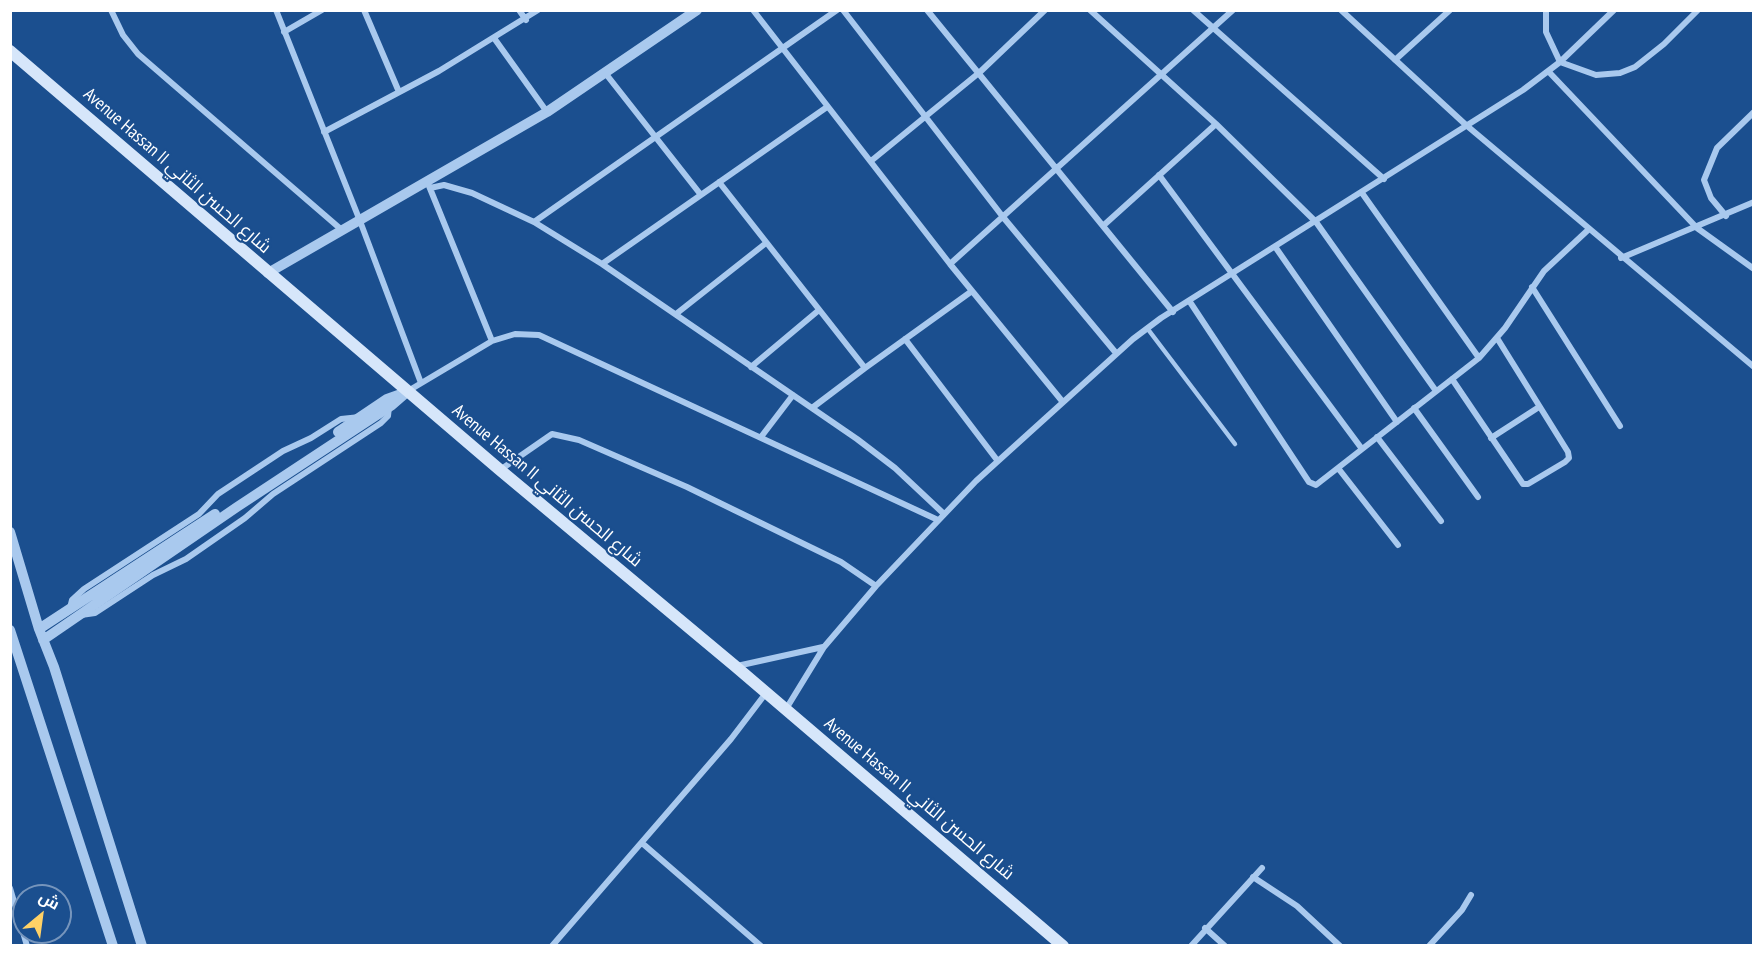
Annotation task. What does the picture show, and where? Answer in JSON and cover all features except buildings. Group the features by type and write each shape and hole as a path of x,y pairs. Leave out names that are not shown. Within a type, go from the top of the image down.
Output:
{"main road":[{"name":"Avenue Hassan II شارع الحسن الثاني","path":"10,51 407,392 767,692 1064,945"}],"street":[{"path":"111,10 123,35 138,54 343,231"},
{"path":"276,10 360,221 421,383"},
{"path":"284,32 322,10"},
{"path":"364,10 399,92"},
{"path":"519,10 526,20"},
{"path":"324,132 526,20 538,10"},
{"path":"268,273 428,184 547,112 698,10"},
{"path":"753,10 950,264 1062,401"},
{"path":"534,222 783,50 837,10"},
{"path":"843,10 926,119 1116,353"},
{"path":"927,10 980,72 1056,170 1104,225 1173,312"},
{"path":"871,161 926,119 980,72 1045,10"},
{"path":"1090,10 1160,76 1216,124 1317,222 1437,391"},
{"path":"1193,10 1384,179"},
{"path":"950,264 1233,10"},
{"path":"1341,10 1466,125 1621,258 1754,367"},
{"path":"1395,60 1450,10"},
{"path":"1546,10 1546,32 1560,62 1596,75 1620,73 1635,67 1664,44 1698,10"},
{"path":"786,709 824,646 876,586 997,460 1116,353 1147,328 1362,194 1549,72 1614,10"},
{"path":"494,38 547,112"},
{"path":"1549,72 1697,228 1754,269"},
{"path":"606,74 701,195"},
{"path":"602,264 827,107"},
{"path":"1726,216 1711,198 1704,180 1717,148 1754,112"},
{"path":"1104,225 1216,124"},
{"path":"1159,175 1362,449"},
{"path":"719,183 865,368"},
{"path":"428,184 457,188 534,222 602,264 812,408 895,468 944,514"},
{"path":"428,184 492,341"},
{"path":"1362,194 1479,358"},
{"path":"1621,258 1726,216 1754,202"},
{"path":"1190,302 1309,482 1316,485 1479,358 1497,338 1532,287 1588,230"},
{"path":"676,314 766,243"},
{"path":"1276,248 1397,422"},
{"path":"1532,287 1620,426"},
{"path":"812,408 972,291"},
{"path":"752,367 819,310"},
{"path":"43,640 237,507 389,407 407,392 492,341 515,334 538,335 938,520"},
{"path":"1452,379 1523,484 1528,484 1565,462 1569,458 1568,452 1497,338"},
{"path":"905,339 997,460"},
{"path":"39,629 387,399 407,392"},
{"path":"760,437 793,395"},
{"path":"1491,438 1539,406"},
{"path":"1414,408 1478,497"},
{"path":"500,470 552,434 579,440 687,487 842,562 876,586"},
{"path":"1377,437 1441,521"},
{"path":"1338,468 1398,545"},
{"path":"10,532 39,629 54,668 142,945"},
{"path":"11,634 113,945"},
{"path":"735,666 824,646"},
{"path":"10,667 20,660"},
{"path":"552,945 731,739 767,692"},
{"path":"642,843 761,945"},
{"path":"1191,945 1262,868"},
{"path":"1253,877 1297,906 1340,945"},
{"path":"10,888 27,945"},
{"path":"1429,945 1462,910 1471,896"},
{"path":"1205,928 1225,945"}],"lane":[{"path":"1147,328 1235,444"}]}
